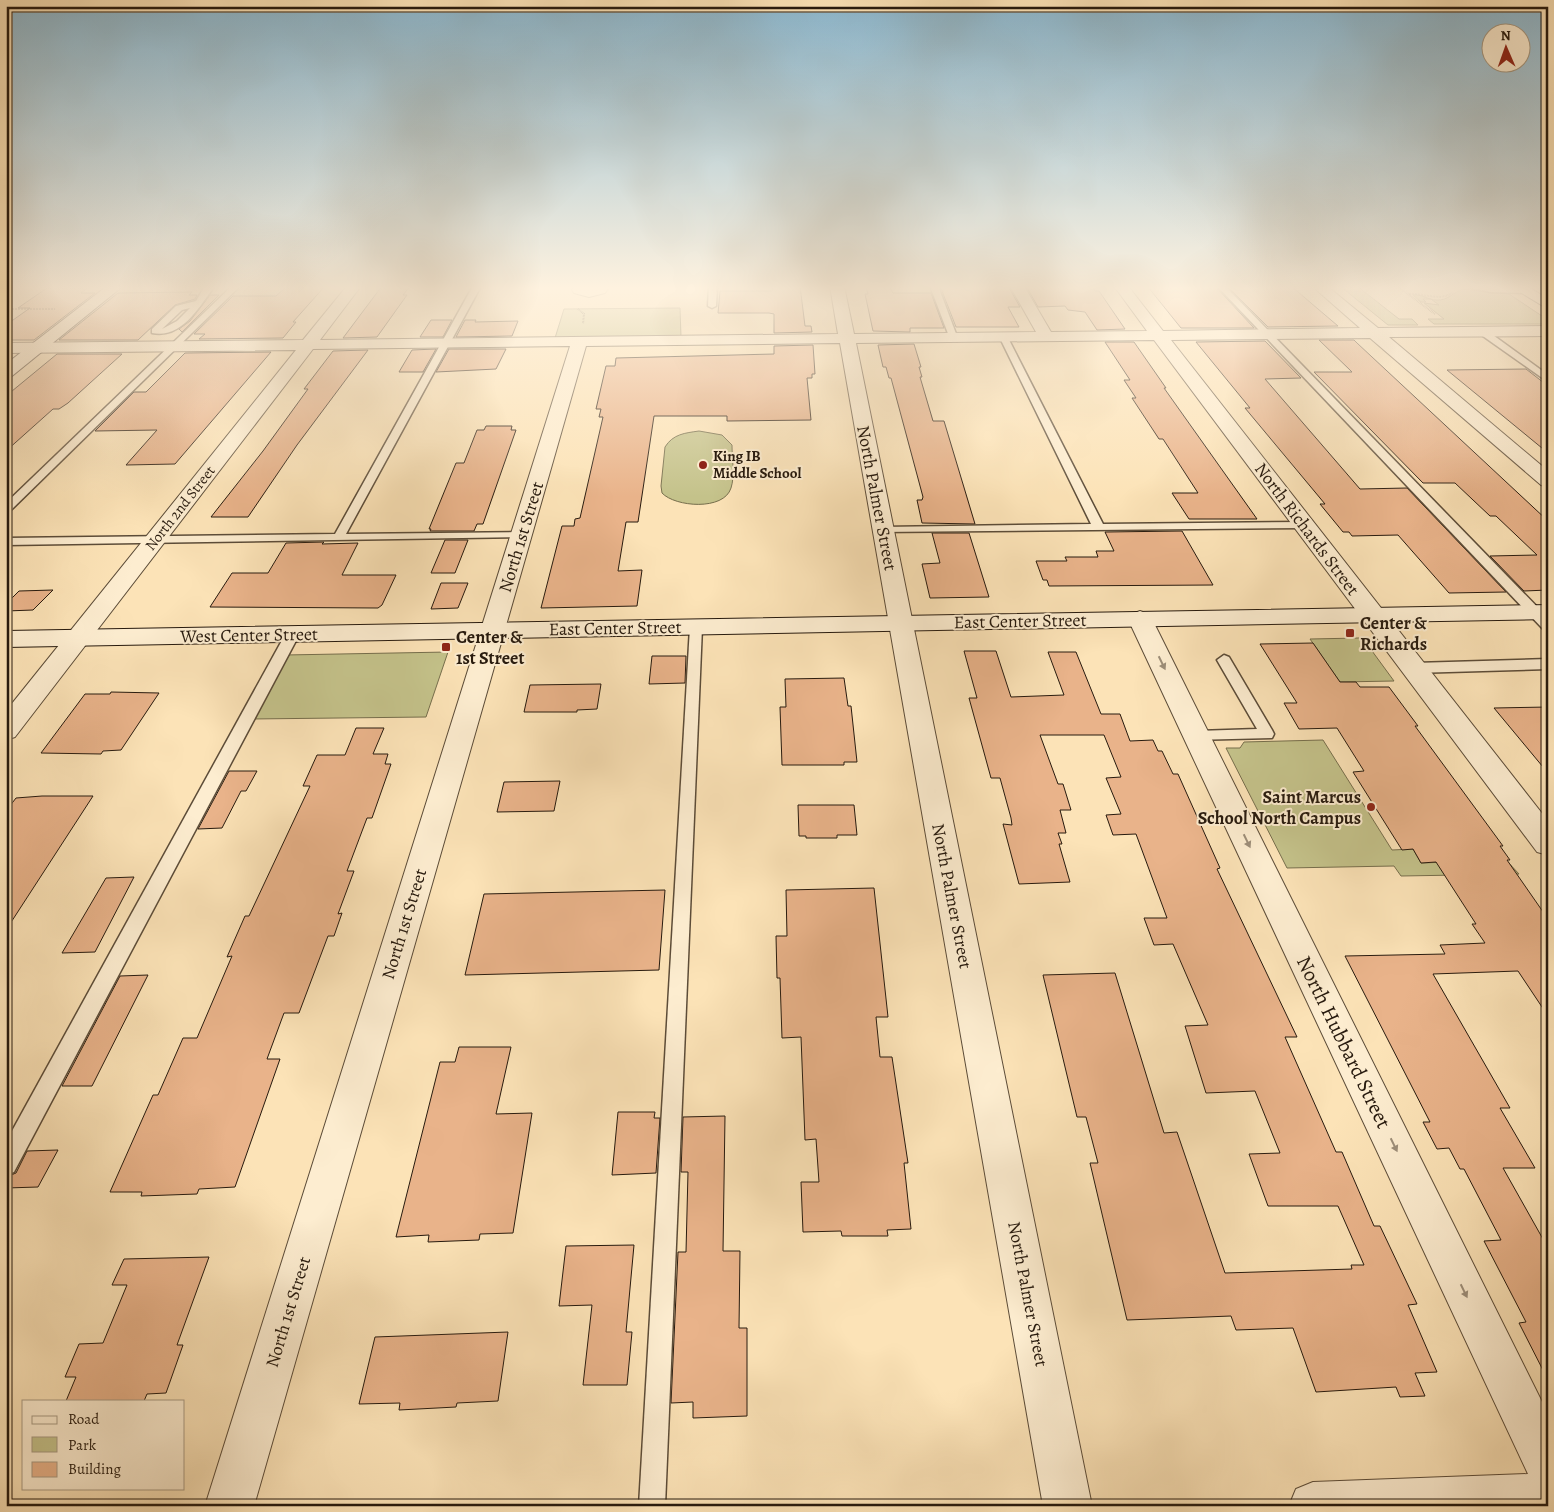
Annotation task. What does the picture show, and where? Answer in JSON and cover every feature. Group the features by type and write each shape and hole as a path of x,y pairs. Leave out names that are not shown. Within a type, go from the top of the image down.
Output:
{"street":[{"path":"6,372 26,357"},
{"name":"North 2nd Street","path":"6,730 299,357"},
{"name":"North 1st Street","path":"229,1506 573,357"},
{"name":"North Palmer Street","path":"851,357 1068,1506"},
{"name":"North Richards Street","path":"1175,357 1548,843"},
{"path":"1401,357 1548,481"},
{"name":"East Center Street","path":"492,630 1373,615 1543,617"},
{"name":"North Hubbard Street","path":"1140,619 1548,1465"},
{"name":"West Center Street","path":"6,640 492,630"},
{"path":"1312,1506 1548,1498"}],"lane":[{"path":"6,510 149,357"},
{"path":"338,537 437,357"},
{"path":"1013,357 1098,526"},
{"path":"1289,357 1543,617"},
{"path":"1516,357 1548,380"},
{"path":"883,530 1304,525"},
{"path":"6,542 521,535"},
{"path":"652,1506 696,627"},
{"path":"6,1164 292,635"},
{"path":"1197,736 1267,734 1224,660"},
{"path":"1414,668 1548,664"}],"green space":[{"path":"699,431 722,435 732,445 733,473 731,488 727,495 710,503 688,504 668,498 662,493 661,486 665,447 676,437"},
{"path":"1359,638 1364,640 1394,681 1340,682 1310,639"},
{"path":"448,652 426,717 252,719 285,655"},
{"path":"1323,740 1392,850 1413,849 1421,863 1506,860 1519,874 1401,876 1394,866 1287,868 1226,748 1240,748 1244,742"}],"building":[{"path":"54,357 119,357 68,403 59,409 53,409 6,451 6,396"},
{"path":"181,357 267,357 175,464 126,465 157,430 95,431 134,392 146,392"},
{"path":"329,357 363,357 297,445 248,517 211,517 263,451 308,389 304,389"},
{"path":"408,357 432,357 423,372 399,372"},
{"path":"445,357 502,357 496,369 436,372"},
{"path":"814,357 815,374 812,374 812,378 807,378 811,420 727,421 727,416 654,416 638,522 626,522 618,571 642,570 637,606 541,608 562,526 574,526 575,519 580,518 603,417 599,417 601,409 596,409 606,366 615,366 616,358"},
{"path":"881,357 918,357 921,367 919,367 922,377 920,377 933,421 944,421 975,524 922,523 917,500 922,500 923,497 891,378 889,378 886,367 883,367"},
{"path":"1115,357 1144,357 1166,388 1164,388 1257,519 1189,519 1172,493 1198,493 1163,439 1159,439 1132,398 1136,398 1124,380 1130,380"},
{"path":"1208,357 1280,357 1301,378 1265,379 1360,489 1407,488 1506,592 1449,593 1398,535 1352,536 1349,532 1343,532 1320,504 1325,504 1245,408 1250,408"},
{"path":"1336,357 1372,357 1548,521 1548,590 1524,591 1490,556 1537,555 1496,516 1490,516 1455,483 1423,483 1314,372 1352,372"},
{"path":"1526,369 1548,386 1548,453 1447,370"},
{"path":"486,426 512,426 511,430 516,430 483,524 477,524 474,531 430,531 431,529 429,529 456,463 464,463 477,430 484,430"},
{"path":"1182,531 1213,585 1049,586 1047,580 1043,580 1036,561 1067,561 1065,557 1098,557 1096,551 1114,551 1105,532"},
{"path":"932,533 969,533 989,597 930,598 922,564 940,563"},
{"path":"445,540 468,540 455,573 431,573"},
{"path":"324,542 322,544 358,543 342,575 396,575 382,605 378,608 210,607 232,573 268,573 286,543"},
{"path":"441,583 468,583 458,608 431,609"},
{"path":"53,590 33,610 6,611 6,604 19,591"},
{"path":"1313,643 1340,682 1356,682 1360,687 1389,687 1418,726 1415,726 1503,846 1500,846 1510,860 1507,860 1548,919 1548,1016 1518,971 1433,974 1510,1108 1500,1108 1535,1168 1503,1168 1548,1248 1548,1380 1519,1323 1526,1322 1484,1241 1501,1240 1464,1169 1460,1169 1449,1148 1437,1149 1423,1122 1430,1122 1345,956 1445,954 1440,945 1485,943 1472,924 1476,924 1436,862 1421,863 1413,849 1402,850 1353,772 1364,771 1337,728 1299,729 1284,703 1297,703 1260,644"},
{"path":"964,651 996,651 1011,697 1064,695 1048,652 1076,652 1101,714 1120,714 1130,741 1153,740 1158,751 1162,751 1173,774 1178,774 1220,868 1217,869 1297,1037 1285,1037 1336,1152 1342,1152 1374,1226 1380,1226 1417,1304 1408,1305 1437,1372 1415,1373 1425,1396 1400,1397 1396,1387 1316,1392 1293,1328 1236,1330 1231,1316 1127,1320 1090,1163 1098,1163 1086,1117 1077,1117 1043,975 1115,973 1164,1133 1177,1132 1225,1273 1352,1269 1351,1265 1364,1265 1338,1206 1268,1206 1249,1154 1280,1153 1255,1091 1206,1093 1185,1026 1208,1025 1173,944 1154,945 1144,918 1167,918 1136,834 1113,835 1106,815 1121,814 1106,778 1121,777 1104,735 1040,735 1058,784 1063,784 1071,810 1060,810 1066,833 1058,833 1062,844 1059,844 1070,882 1019,884 1003,824 1012,825 1011,818 1000,778 991,778 969,698 977,698"},
{"path":"652,656 686,656 685,683 649,684"},
{"path":"844,678 848,706 851,706 857,762 844,762 844,765 782,765 780,707 786,707 785,679"},
{"path":"601,684 597,709 577,710 577,712 524,712 530,685"},
{"path":"111,692 159,693 121,750 103,751 101,754 41,753 85,694 110,694"},
{"path":"1548,707 1548,773 1494,708"},
{"path":"356,728 384,728 373,754 388,754 385,764 391,764 372,818 367,818 347,871 354,871 338,914 342,913 334,936 328,936 299,1013 284,1013 267,1059 280,1059 235,1187 199,1189 197,1194 141,1196 142,1192 110,1192 153,1095 158,1095 183,1038 197,1038 232,956 227,957 245,916 249,916 310,786 303,786 317,755 345,755"},
{"path":"229,771 257,771 246,791 241,791 222,828 198,829"},
{"path":"560,781 554,811 497,812 504,782"},
{"path":"93,796 6,930 6,811 16,798"},
{"path":"798,805 854,805 857,835 837,835 837,838 806,838 806,836 799,836"},
{"path":"134,877 95,952 62,953 106,878"},
{"path":"874,888 888,1017 876,1017 880,1057 892,1057 908,1163 904,1163 911,1229 887,1230 888,1236 842,1236 841,1231 803,1232 801,1182 819,1182 816,1139 805,1140 801,1037 782,1038 780,978 777,978 776,936 787,936 786,890"},
{"path":"665,890 659,970 465,975 484,894"},
{"path":"148,975 92,1086 62,1086 120,976"},
{"path":"459,1047 511,1047 496,1114 532,1113 513,1233 480,1234 479,1240 428,1242 429,1235 396,1237 440,1062 455,1062"},
{"path":"618,1112 655,1112 654,1118 660,1118 656,1173 612,1175"},
{"path":"725,1116 723,1251 740,1251 739,1328 747,1328 747,1416 693,1418 693,1402 671,1403 678,1252 686,1252 688,1172 681,1172 683,1117"},
{"path":"58,1150 38,1187 6,1188 11,1175 16,1173 27,1151"},
{"path":"634,1245 626,1332 632,1332 627,1385 583,1385 592,1305 559,1306 566,1246"},
{"path":"209,1257 177,1345 183,1345 166,1393 147,1394 144,1400 66,1400 76,1377 65,1377 79,1344 103,1343 127,1285 112,1285 124,1259"},
{"path":"508,1332 498,1401 457,1403 456,1407 399,1410 400,1403 359,1404 375,1337"}],"place":[{"name":"King IB Middle School","path":"703,465"},
{"name":"Center & Richards","path":"1350,633"},
{"name":"Center & 1st Street","path":"446,647"},
{"name":"Saint Marcus School North Campus","path":"1371,807"}]}
